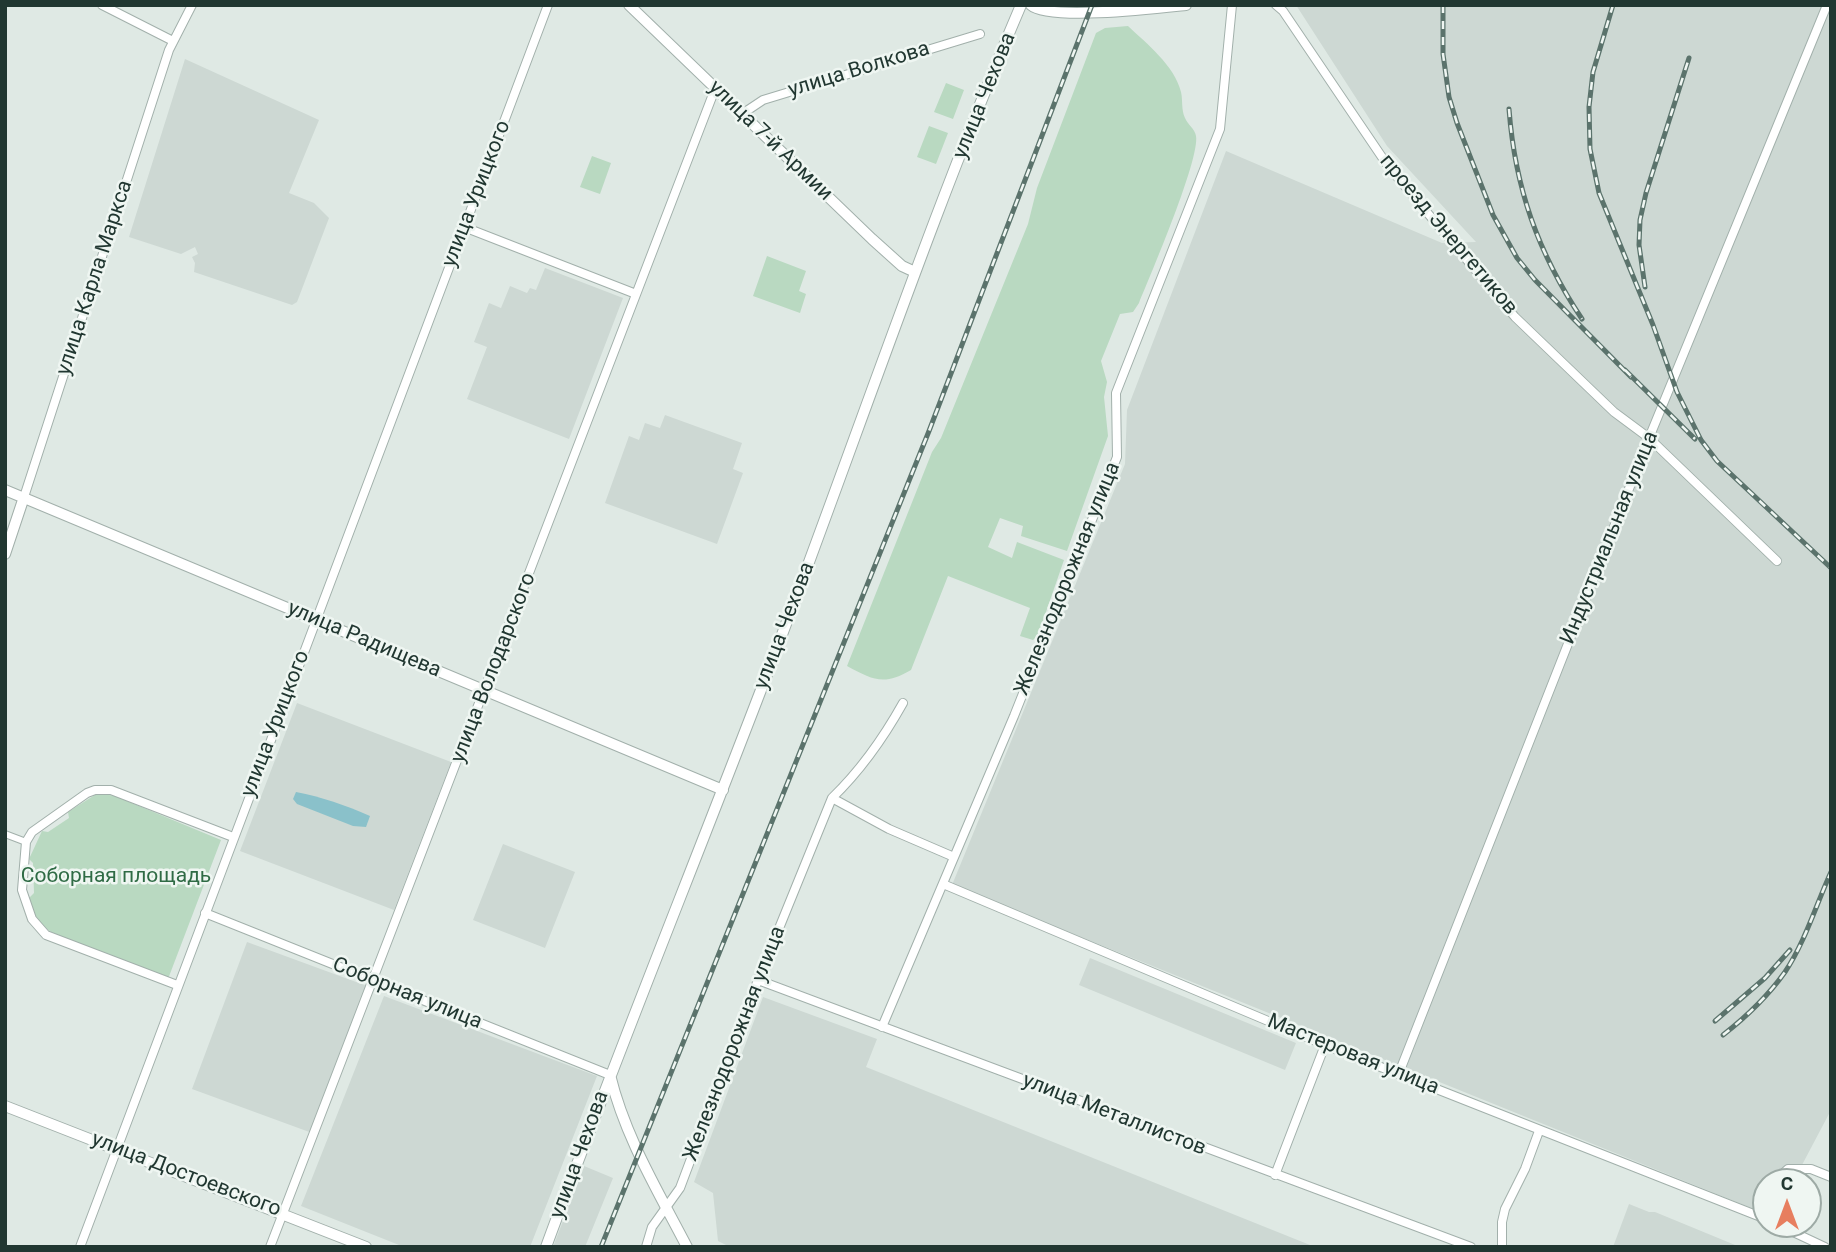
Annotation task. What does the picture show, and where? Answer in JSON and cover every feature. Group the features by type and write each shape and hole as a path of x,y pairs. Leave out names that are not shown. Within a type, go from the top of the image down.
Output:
{"street":[{"path":"102,5 173,41"},
{"name":"улица Карла Маркса","path":"5,554 173,41 192,5"},
{"name":"улица Урицкого","path":"80,1247 548,5"},
{"name":"улица 7-й Армии","path":"629,5 872,239 902,266 915,272"},
{"name":"улица Чехова","path":"546,1247 599,1103 723,790 915,272 1021,5"},
{"path":"1031,5 1051,12 1119,11 1186,5"},
{"name":"Железнодорожная улица","path":"882,1027 1117,457 1116,393 1220,129 1232,5"},
{"name":"проезд Энергетиков","path":"1276,5 1283,11 1388,166 1516,317 1614,412 1649,438 1777,561"},
{"name":"Индустриальная улица","path":"1399,1073 1649,438 1827,5"},
{"name":"улица Волкова","path":"742,114 763,100 979,34"},
{"name":"улица Володарского","path":"270,1247 486,691 715,89"},
{"path":"464,228 636,294"},
{"name":"улица Радищева","path":"5,490 723,790"},
{"name":"Железнодорожная улица","path":"646,1247 652,1227 680,1188 758,980 832,798 848,782 882,737 903,703"},
{"path":"177,985 46,935 38,928 22,890 25,846 32,832 87,793 104,789 233,837"},
{"path":"832,798 889,829 954,857"},
{"path":"5,834 25,846"},
{"name":"Мастеровая улица","path":"943,884 1325,1045 1752,1213"},
{"name":"Соборная улица","path":"205,913 610,1075"},
{"name":"улица Металлистов","path":"758,980 1471,1247"},
{"path":"1275,1175 1325,1045"},
{"path":"610,1075 618,1108 638,1154 687,1247"},
{"path":"599,1103 609,1101 618,1108"},
{"name":"улица Достоевского","path":"5,1105 366,1247"},
{"path":"1502,1247 1505,1209 1525,1169 1539,1131"},
{"path":"1806,1238 1825,1247"}],"shaded area":[{"path":"1296,5 1831,5 1831,1110 1800,1168 1752,1168 1752,1208 952,885 1125,464 1127,410 1226,151 1442,243 1476,242 1387,146"},
{"path":"185,59 319,120 289,193 314,203 329,218 297,302 292,305 194,272 195,263 192,257 198,254 195,247 181,254 129,237"},
{"path":"545,268 623,298 569,439 467,399 487,347 474,342 489,303 501,308 510,286 527,293 530,288 536,290"},
{"path":"665,415 742,443 733,469 743,473 717,544 605,503 629,436 639,440 645,423 660,428"},
{"path":"297,703 451,762 394,910 240,851"},
{"path":"503,844 575,872 545,948 473,920"},
{"path":"247,942 367,986 312,1133 192,1089"},
{"path":"1090,958 1296,1043 1285,1070 1079,985"},
{"path":"384,996 597,1076 530,1247 404,1247 301,1206"},
{"path":"763,997 877,1039 866,1067 1315,1247 730,1247 718,1241 713,1193 694,1182"},
{"path":"584,1166 613,1178 585,1247 553,1247"},
{"path":"1629,1204 1655,1212 1740,1247 1613,1247"}],"green space":[{"path":"1128,26 1159,56 1178,82 1185,118 1196,136 1195,149 1174,217 1139,303 1133,312 1120,314 1101,361 1107,382 1104,397 1108,436 1067,551 1021,536 1023,526 1000,518 988,547 1012,558 1017,542 1064,560 1038,635 1033,640 1020,636 1030,608 948,576 911,670 886,679 864,675 847,666 932,452 941,438 1028,224 1037,188 1096,33 1105,28"},
{"path":"946,83 964,90 953,119 934,112"},
{"path":"929,126 948,133 936,164 917,157"},
{"path":"592,156 611,163 600,194 580,187"},
{"path":"767,256 806,271 799,291 806,294 800,313 753,296"},
{"name":"Соборная площадь","path":"98,793 115,796 221,840 168,979 51,932 39,921 32,908 29,898 34,893 33,863 29,859 42,831 48,832 69,818 68,812"}],"water":[{"path":"296,792 370,816 366,827 353,826 297,804 293,799"}],"railway":[{"path":"601,1247 929,431 1092,5"},
{"path":"1443,5 1443,54 1449,97 1493,215 1517,258 1535,280 1631,377"},
{"path":"1613,5 1593,72 1589,107 1590,149 1599,193 1653,325 1677,392 1701,440 1717,461 1831,568"},
{"path":"1645,287 1639,245 1640,220 1689,58"},
{"path":"1509,109 1517,166 1531,219 1553,269 1582,319"},
{"path":"1625,370 1695,439"},
{"path":"1723,1035 1756,1006 1785,972 1804,936 1831,872"},
{"path":"1715,1021 1765,978 1790,950"}]}
